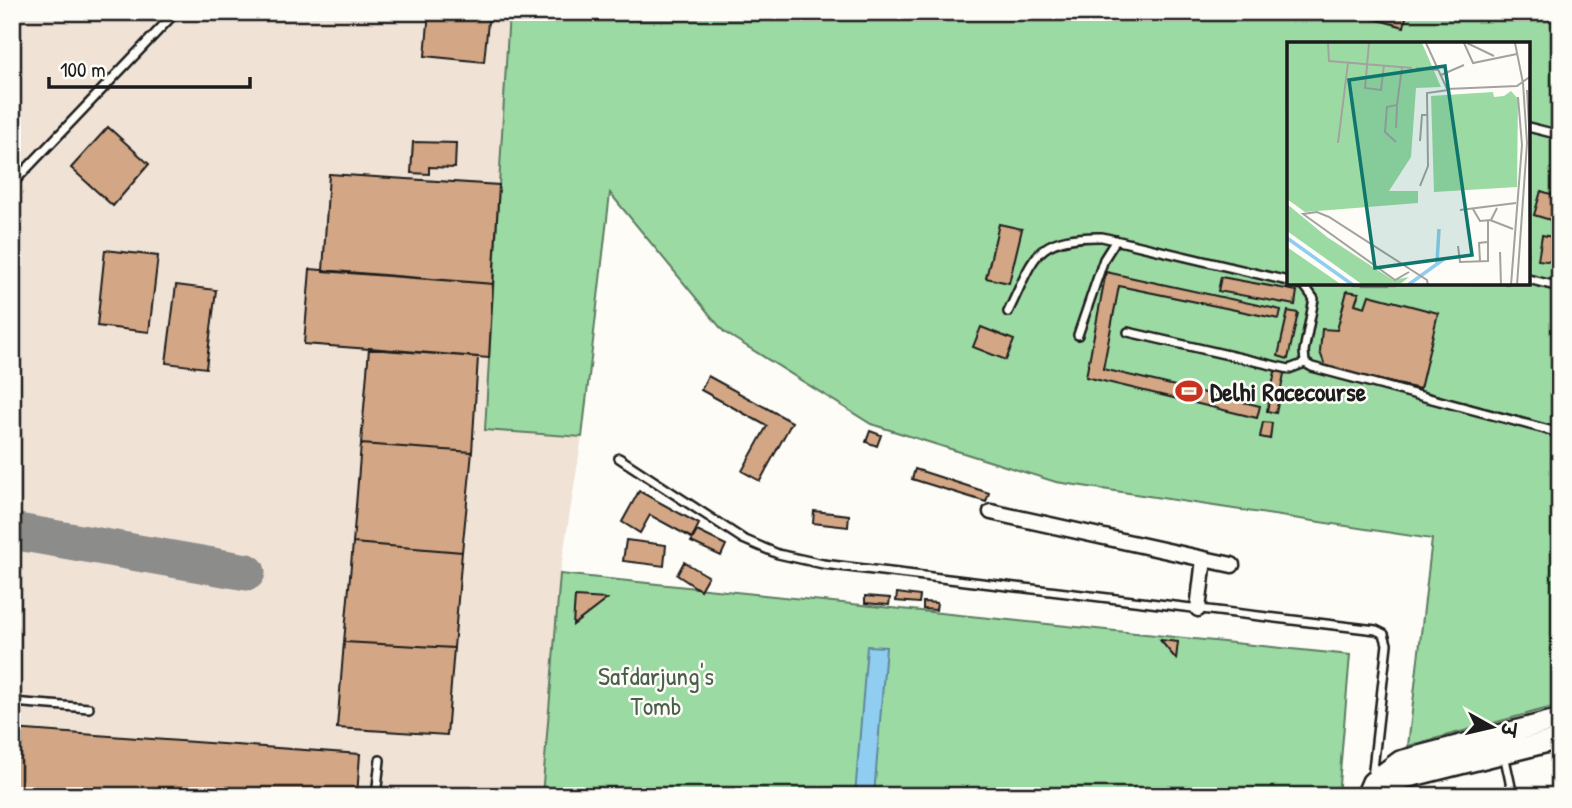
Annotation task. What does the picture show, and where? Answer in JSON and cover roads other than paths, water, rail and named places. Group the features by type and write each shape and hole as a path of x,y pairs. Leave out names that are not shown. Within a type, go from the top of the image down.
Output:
{"main road":[{"path":"1374,792 1400,761 1558,726"},
{"path":"1374,792 1397,780 1504,753 1558,726"}],"street":[{"path":"992,512 1232,565"},
{"path":"1198,609 1204,559"}],"lane":[{"path":"12,184 176,12"},
{"path":"1530,128 1560,135"},
{"path":"1008,312 1036,253 1051,243 1076,236 1116,240 1287,281"},
{"path":"1078,335 1104,259 1116,240"},
{"path":"1530,280 1560,287"},
{"path":"1304,285 1314,299 1304,351 1305,363 1312,368 1560,433"},
{"path":"1128,332 1289,369 1305,363"},
{"path":"619,458 743,539 778,555 822,564 1376,630 1384,635 1387,644 1374,792"},
{"path":"12,702 89,708"},
{"path":"1504,753 1513,796"},
{"path":"376,796 380,760"}],"water":[{"path":"867,646 886,647 874,796 855,796"}],"place":[{"name":"Delhi Racecourse","path":"1189,391"}],"park label":[{"name":"Safdarjung's Tomb","path":"656,690"}]}
